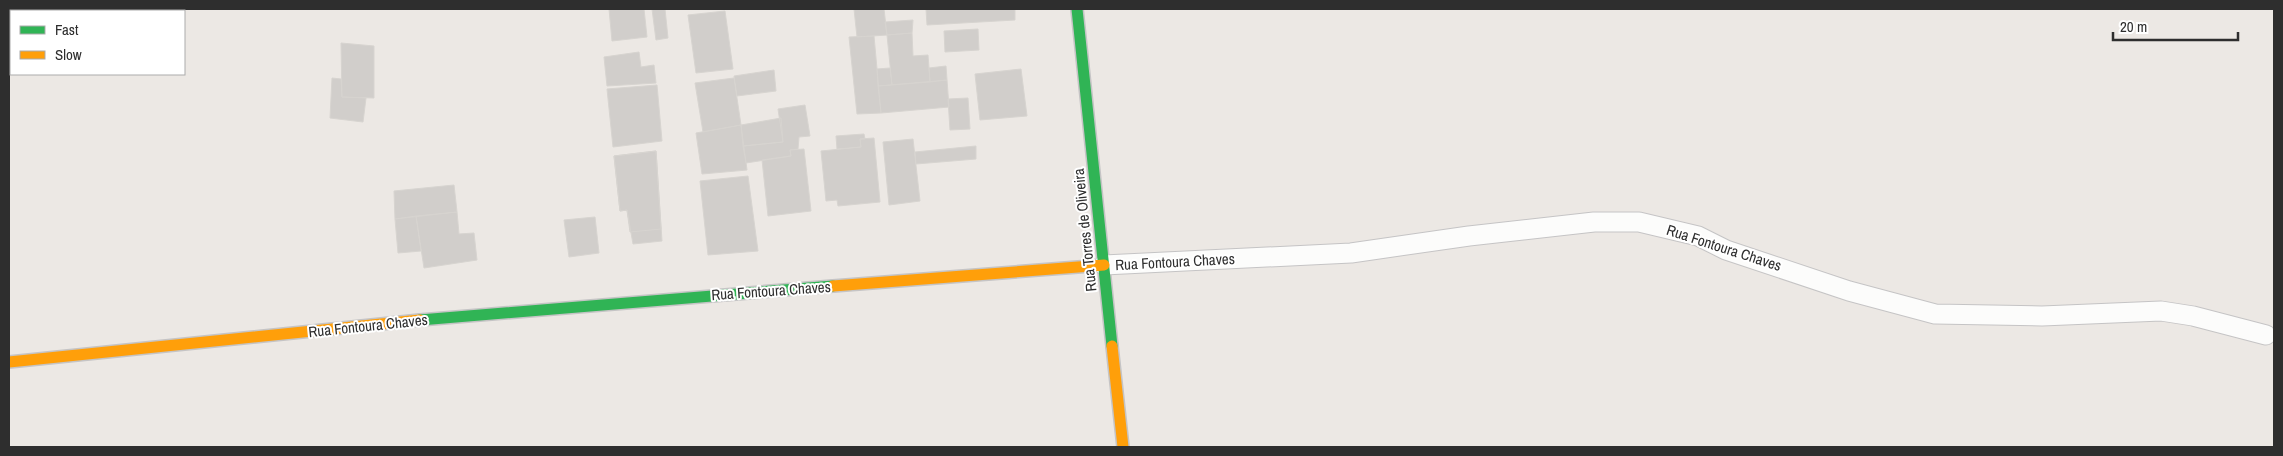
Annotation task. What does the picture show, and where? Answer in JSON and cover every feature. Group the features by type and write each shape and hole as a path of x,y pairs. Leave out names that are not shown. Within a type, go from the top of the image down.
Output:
{"street":[{"name":"Rua Torres de Oliveira","path":"1077,9 1123,447"},
{"name":"Rua Fontoura Chaves","path":"9,362 499,312 1104,265"}],"lane":[{"name":"Rua Fontoura Chaves","path":"1104,265 1351,253 1469,236 1594,222 1639,222 1698,236 1726,250 1849,290 1935,314 2042,316 2162,311 2193,316 2266,335"}],"building":[{"path":"609,9 644,9 647,37 612,41"},
{"path":"652,9 665,9 668,38 656,40"},
{"path":"854,9 884,9 887,35 857,37"},
{"path":"926,9 1015,9 1015,20 927,25"},
{"path":"725,11 733,69 696,73 688,15"},
{"path":"913,20 912,33 887,35 885,22"},
{"path":"978,29 979,50 945,52 944,31"},
{"path":"912,33 913,56 928,55 930,82 892,85 887,35"},
{"path":"874,36 881,113 857,114 849,37"},
{"path":"341,43 374,46 374,98 342,97"},
{"path":"639,52 641,67 654,65 656,83 607,86 604,57"},
{"path":"946,66 947,80 930,82 929,68"},
{"path":"890,68 892,85 878,86 877,69"},
{"path":"1021,69 1027,116 980,120 975,74"},
{"path":"774,70 776,91 737,96 734,76"},
{"path":"332,78 341,79 342,97 366,98 363,122 330,118"},
{"path":"734,78 741,125 703,132 695,83"},
{"path":"947,80 949,107 881,113 878,86"},
{"path":"657,85 662,141 613,147 607,89"},
{"path":"968,98 970,129 950,130 948,99"},
{"path":"805,105 810,136 799,137 798,149 790,150 791,156 746,163 743,146 783,142 778,109"},
{"path":"781,118 783,142 743,146 741,125"},
{"path":"741,125 747,170 702,174 696,133"},
{"path":"864,134 865,139 860,139 861,147 837,149 836,136"},
{"path":"874,138 880,202 838,206 837,200 826,201 821,151 861,147 860,139"},
{"path":"913,139 920,201 889,205 883,142"},
{"path":"976,146 976,159 916,164 915,152"},
{"path":"804,149 811,211 768,216 762,160 791,156 790,150"},
{"path":"656,151 661,229 630,232 627,210 620,211 614,156"},
{"path":"656,151 662,241 633,244 627,210 620,211 614,156"},
{"path":"748,176 758,251 708,255 700,181"},
{"path":"454,185 457,212 395,219 394,191"},
{"path":"457,212 459,234 474,233 477,260 424,268 416,216"},
{"path":"416,216 421,251 398,253 395,219"},
{"path":"595,217 599,253 569,257 564,220"}],"traffic: fast":[{"path":"1077,9 1112,346"},
{"path":"420,320 833,286"}],"traffic: slow":[{"path":"833,286 1104,265"},
{"path":"9,362 420,320"},
{"path":"1112,346 1123,447"}]}
